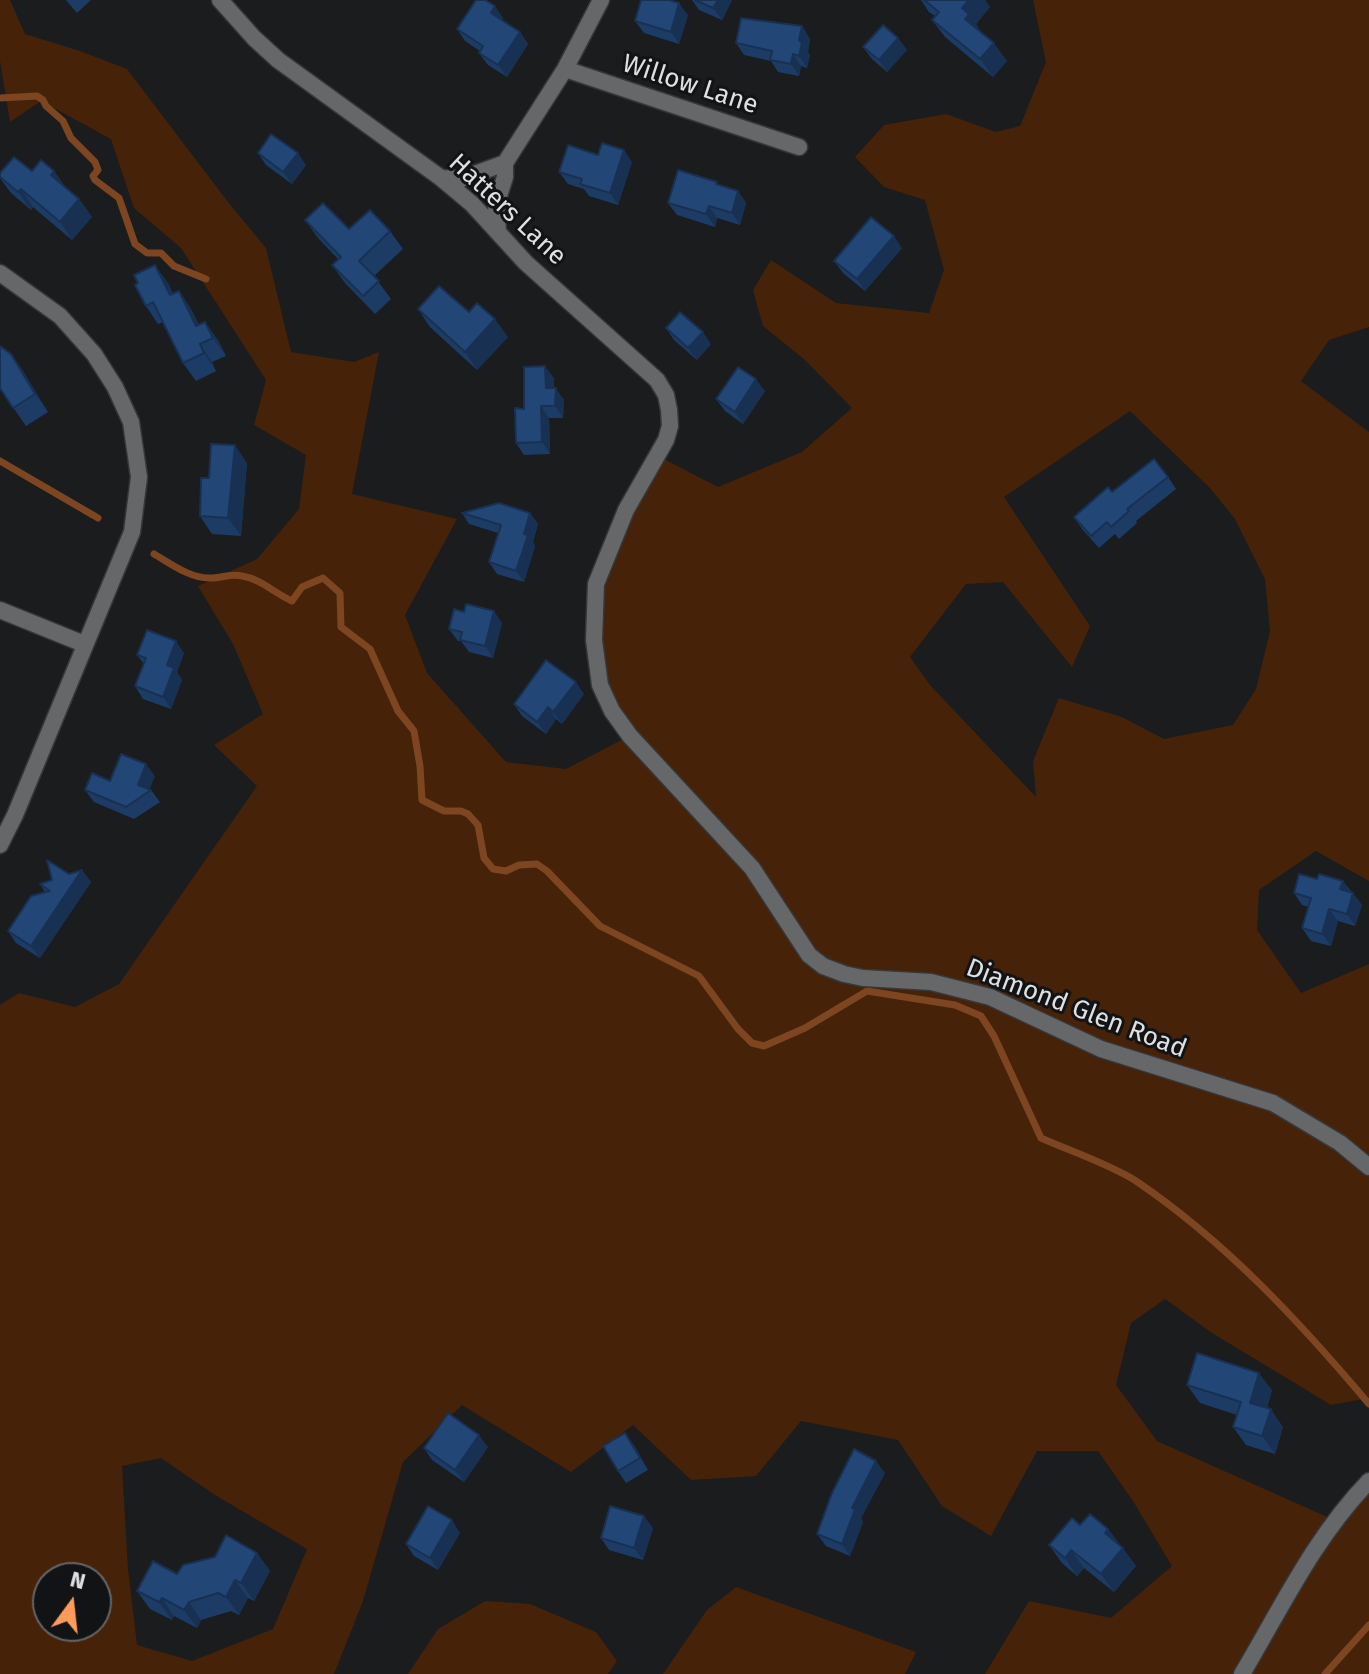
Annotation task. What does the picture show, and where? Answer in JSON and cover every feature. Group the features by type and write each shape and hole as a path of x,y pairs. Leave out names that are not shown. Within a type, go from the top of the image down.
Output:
{"street":[{"name":"Hatters Lane","path":"220,0 278,60 441,178 472,204 526,263 644,366 666,395 669,410"},
{"path":"498,231 496,205 505,177 505,163 565,69 601,0"},
{"name":"Willow Lane","path":"565,69 799,147"},
{"path":"441,178 472,177 505,163"},
{"path":"0,273 60,316 94,354 115,387 131,422 139,477 132,532 0,845"},
{"name":"Diamond Glen Road","path":"669,410 670,426 666,440 626,510 596,584 594,640 600,685 612,711 630,736 752,868 809,955 823,966 844,974 931,982 990,997 1101,1049 1273,1103 1340,1143 1369,1167"},
{"path":"0,610 84,644"},
{"path":"1242,1674 1315,1547 1369,1481"}],"shaded area":[{"path":"0,0 10,0 25,34 127,69 266,248 291,352 354,362 379,352 352,494 457,519 405,615 427,673 506,762 566,769 629,736 600,685 596,584 658,456 718,487 802,452 852,408 805,360 763,326 753,290 771,260 836,303 929,313 944,270 925,200 884,187 855,157 884,125 946,114 996,132 1020,126 1046,62 1033,0 1369,0 1369,327 1329,340 1301,381 1369,432 1369,881 1316,851 1259,890 1257,930 1301,993 1369,964 1369,1398 1331,1405 1212,1333 1165,1299 1131,1323 1116,1385 1157,1441 1334,1520 1369,1481 1369,1674 985,1674 1029,1601 1111,1618 1172,1566 1098,1451 1037,1451 991,1536 942,1506 898,1440 801,1421 756,1476 691,1480 633,1425 571,1472 462,1405 403,1462 363,1601 334,1674 0,1674 0,1005 19,993 75,1007 119,984 257,786 214,745 263,714 233,644 198,586 257,559 299,509 306,455 254,425 266,380 181,248 134,208 111,139 41,101 10,122 0,61","holes":["1130,411 1210,488 1235,519 1265,579 1270,631 1256,689 1233,725 1164,739 1122,717 1059,698 1033,761 1036,797 930,685 910,657 966,584 1003,582 1072,667 1090,626 1004,497","161,1458 215,1495 307,1549 273,1629 192,1661 137,1645 128,1569 122,1466"]},
{"path":"736,1587 916,1652 905,1674 663,1674 707,1610"},
{"path":"485,1601 530,1604 596,1632 617,1661 608,1674 408,1674 438,1629"}],"building":[{"path":"476,0 485,0 495,6 491,13 520,32 498,65 479,53 483,46 457,29"},
{"path":"641,0 679,3 671,32 635,21"},
{"path":"695,0 718,0 713,8"},
{"path":"924,0 969,0 962,8 969,14 965,19 994,43 980,59 932,20 939,12"},
{"path":"741,18 802,26 799,56 793,54 791,64 770,60 772,51 736,43"},
{"path":"883,25 898,38 879,60 863,47"},
{"path":"271,134 298,153 283,172 258,153"},
{"path":"602,143 624,150 610,193 580,184 582,179 559,172 568,145 598,155"},
{"path":"14,157 32,171 41,160 54,171 51,175 79,199 60,222 21,189 18,192 0,177"},
{"path":"678,170 738,191 732,213 709,206 706,214 668,203"},
{"path":"323,203 349,229 370,210 390,231 359,261 379,281 363,296 332,265 341,257 305,220"},
{"path":"871,217 894,236 857,279 834,261"},
{"path":"155,265 170,295 179,291 196,326 205,322 213,338 200,344 204,353 183,363 153,302 146,306 135,285 138,283 134,275"},
{"path":"439,286 469,312 477,303 495,319 465,352 418,309"},
{"path":"680,312 703,332 688,348 666,328"},
{"path":"0,346 11,354 35,394 13,408 0,388"},
{"path":"545,366 546,388 556,388 555,406 541,406 542,442 516,443 515,408 524,409 524,367"},
{"path":"738,367 756,379 735,412 716,399"},
{"path":"211,444 235,445 228,518 200,516 201,478 209,478"},
{"path":"1154,459 1168,477 1127,509 1129,511 1111,527 1107,522 1091,536 1074,517 1108,487 1112,492"},
{"path":"499,503 530,513 524,534 528,535 516,571 489,562 501,525 462,513"},
{"path":"466,604 494,611 485,646 460,640 462,632 449,629 454,609 464,612"},
{"path":"147,630 176,641 167,665 174,668 163,697 135,686 146,658 137,655"},
{"path":"546,660 576,682 553,712 548,707 537,722 514,704"},
{"path":"121,754 146,764 138,785 151,790 126,807 85,790 92,773 110,781"},
{"path":"47,860 69,874 82,870 31,946 8,931 31,896 50,891 40,884 52,880"},
{"path":"1299,874 1317,879 1319,874 1343,881 1340,889 1353,893 1347,914 1329,909 1322,934 1302,928 1311,898 1294,893"},
{"path":"1197,1353 1259,1373 1250,1403 1271,1409 1262,1436 1233,1427 1241,1402 1187,1385"},
{"path":"448,1413 479,1435 455,1470 424,1448"},
{"path":"625,1433 640,1458 618,1471 603,1446"},
{"path":"854,1449 876,1461 852,1508 855,1509 842,1544 817,1534 832,1493"},
{"path":"428,1506 452,1520 430,1558 406,1544"},
{"path":"610,1506 644,1516 634,1548 601,1538"},
{"path":"1090,1514 1108,1529 1105,1533 1123,1548 1101,1574 1071,1550 1065,1558 1049,1545 1072,1518 1080,1525"},
{"path":"226,1535 257,1553 241,1583 235,1580 226,1597 218,1593 189,1602 184,1610 162,1598 159,1602 137,1591 153,1561 177,1574 183,1565 215,1557"}],"waterway":[{"path":"0,98 37,96 43,100 63,121 71,138 95,162 98,170 93,176 95,180 119,198 135,244 147,253 161,253 174,266 206,279"},
{"path":"0,461 98,518"},
{"path":"154,554 196,576 234,575 249,578 292,601 302,587 323,578 340,593 341,627 370,649 398,711 414,731 422,800 444,811 468,814 478,825 484,858 493,869 506,871 519,865 537,864 600,926 699,976 752,1043 764,1046 805,1028 867,991 955,1005 981,1016 994,1036 1041,1138 1136,1181 1201,1230 1289,1313 1369,1404"},
{"path":"1325,1674 1369,1625"}]}
